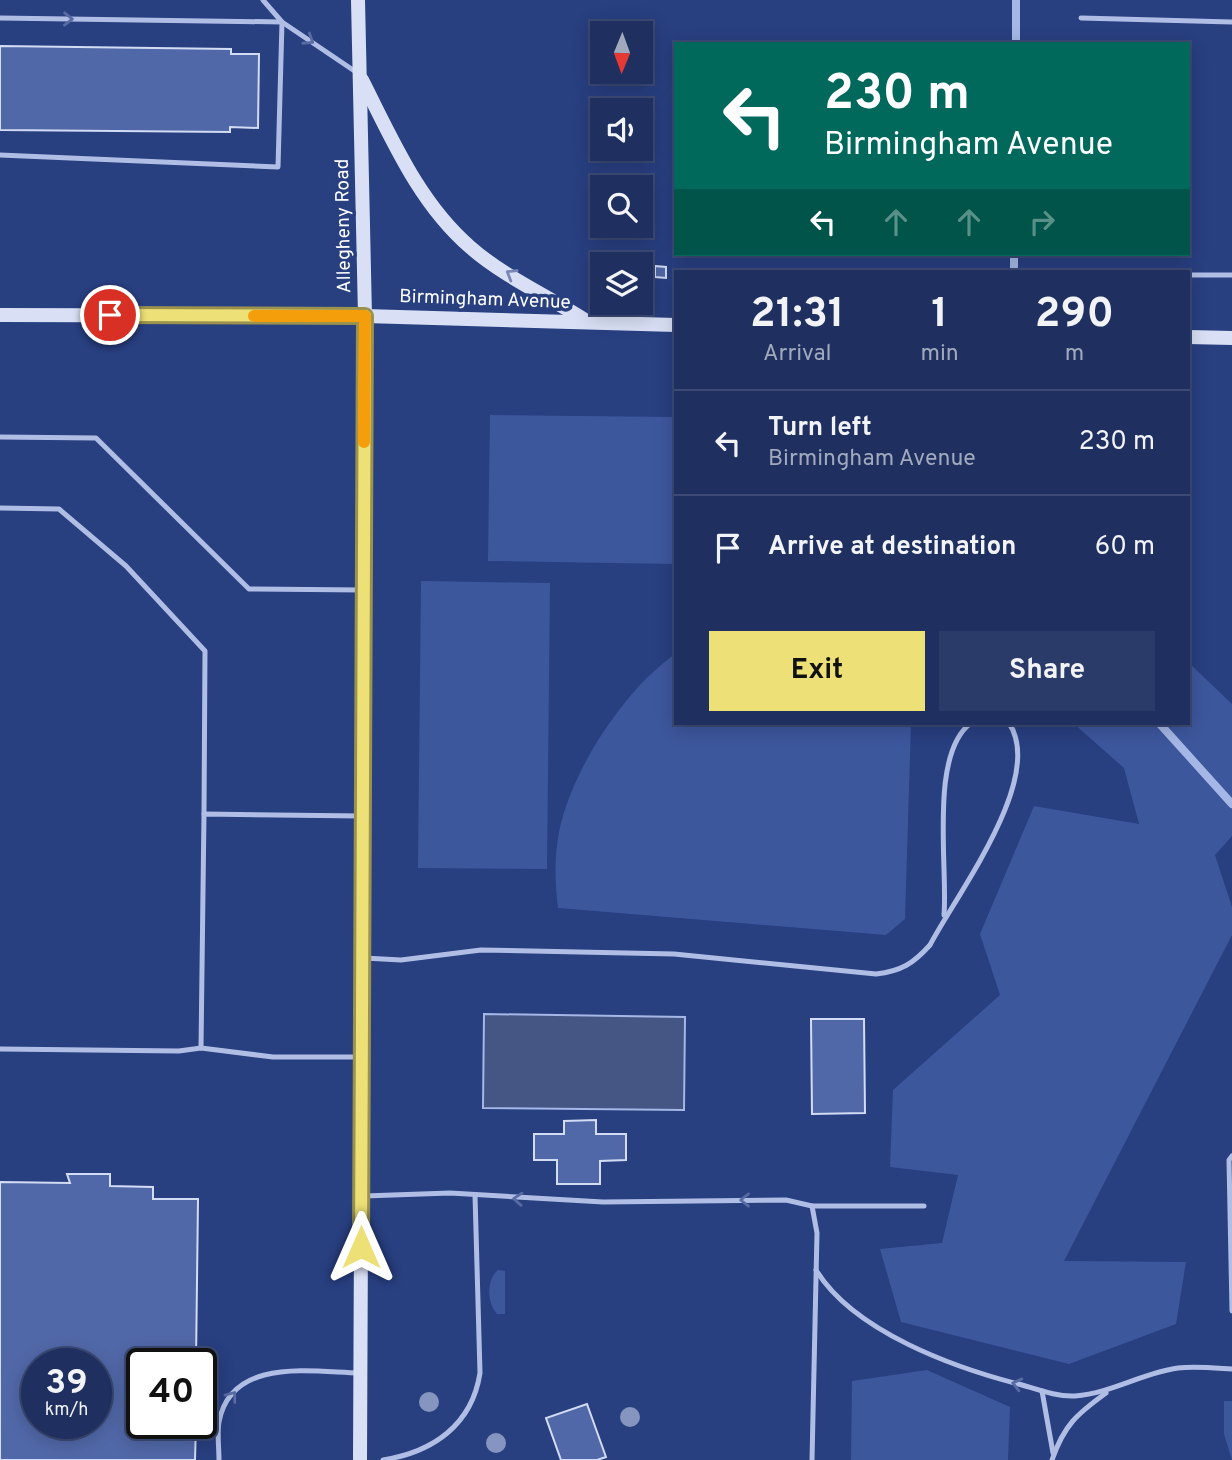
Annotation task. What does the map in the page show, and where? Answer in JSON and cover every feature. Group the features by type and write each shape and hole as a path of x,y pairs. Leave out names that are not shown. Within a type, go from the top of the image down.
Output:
{"street":[{"name":"Allegheny Road","path":"358,0 365,316 360,1460"},
{"path":"360,75 402,159 436,212 470,247 590,322"},
{"name":"Birmingham Avenue","path":"0,315 365,316 674,325"},
{"path":"1190,337 1232,338"}],"lane":[{"path":"263,0 282,22 360,75"},
{"path":"0,18 282,22"},
{"path":"1081,18 1232,22"},
{"path":"0,155 278,167 282,22"},
{"path":"1190,275 1232,275"},
{"path":"0,437 96,438 249,589 363,590"},
{"path":"0,508 59,509 126,566 205,651 201,1048"},
{"path":"944,918 945,779 959,733 969,725"},
{"path":"361,958 401,960 481,950 674,954 876,974 898,972 915,962 930,945 1002,822 1018,762 1017,738 1010,725"},
{"path":"204,814 362,816"},
{"path":"0,1049 179,1051 201,1048 273,1057 360,1058"},
{"path":"1232,1156 1229,1160 1232,1311"},
{"path":"361,1196 450,1193 603,1202 786,1200 812,1206 924,1206"},
{"path":"383,1460 403,1457 455,1430 475,1395 480,1373 475,1195"},
{"path":"812,1206 817,1216 812,1460"},
{"path":"816,1270 827,1287 890,1335 935,1358 1042,1391 1072,1396 1108,1391 1178,1368 1232,1368"},
{"path":"219,1460 219,1422 229,1395 243,1383 268,1373 360,1373"},
{"path":"1042,1391 1053,1458"},
{"path":"1053,1458 1075,1415 1108,1391"}],"shaded area":[{"path":"490,415 674,417 674,564 488,561"},
{"path":"421,581 550,583 547,869 418,868"},
{"path":"674,655 674,725 911,725 905,919 886,935 558,908 557,842 565,808 602,734 637,688"},
{"path":"1190,664 1232,704 1232,836 1215,855 1232,907 1232,935 1064,1261 1186,1262 1176,1324 1069,1364 901,1322 880,1249 942,1243 958,1175 890,1167 893,1090 1000,995 980,934 1034,806 1139,824 1124,768 1075,725 1190,725"},
{"path":"484,1014 685,1017 684,1110 483,1108"},
{"path":"498,1270 505,1271 505,1314 497,1314 490,1298 491,1280"},
{"path":"927,1370 1010,1407 1008,1460 851,1460 852,1381"},
{"path":"1224,1401 1232,1401 1232,1460 1224,1434"}],"building":[{"path":"0,46 231,49 231,54 259,54 258,128 230,127 230,132 0,130"},
{"path":"655,266 666,267 666,278 655,277"},
{"path":"811,1019 864,1019 865,1113 812,1114"},
{"path":"596,1120 596,1134 626,1134 626,1160 600,1161 600,1184 557,1184 557,1160 534,1160 534,1134 564,1134 564,1121"},
{"path":"67,1174 110,1174 110,1186 153,1187 153,1199 198,1199 196,1348 126,1348 126,1439 196,1439 195,1460 0,1460 0,1182 70,1183"},
{"path":"587,1404 606,1457 597,1460 561,1460 546,1418"}],"waterway":[{"path":"1016,0 1016,42"},
{"path":"1014,256 1014,267"},
{"path":"1161,725 1232,804"}],"slow traffic":[{"path":"254,316 365,316 364,442"}],"route":[{"path":"110,315 365,316 361,1247"}]}
